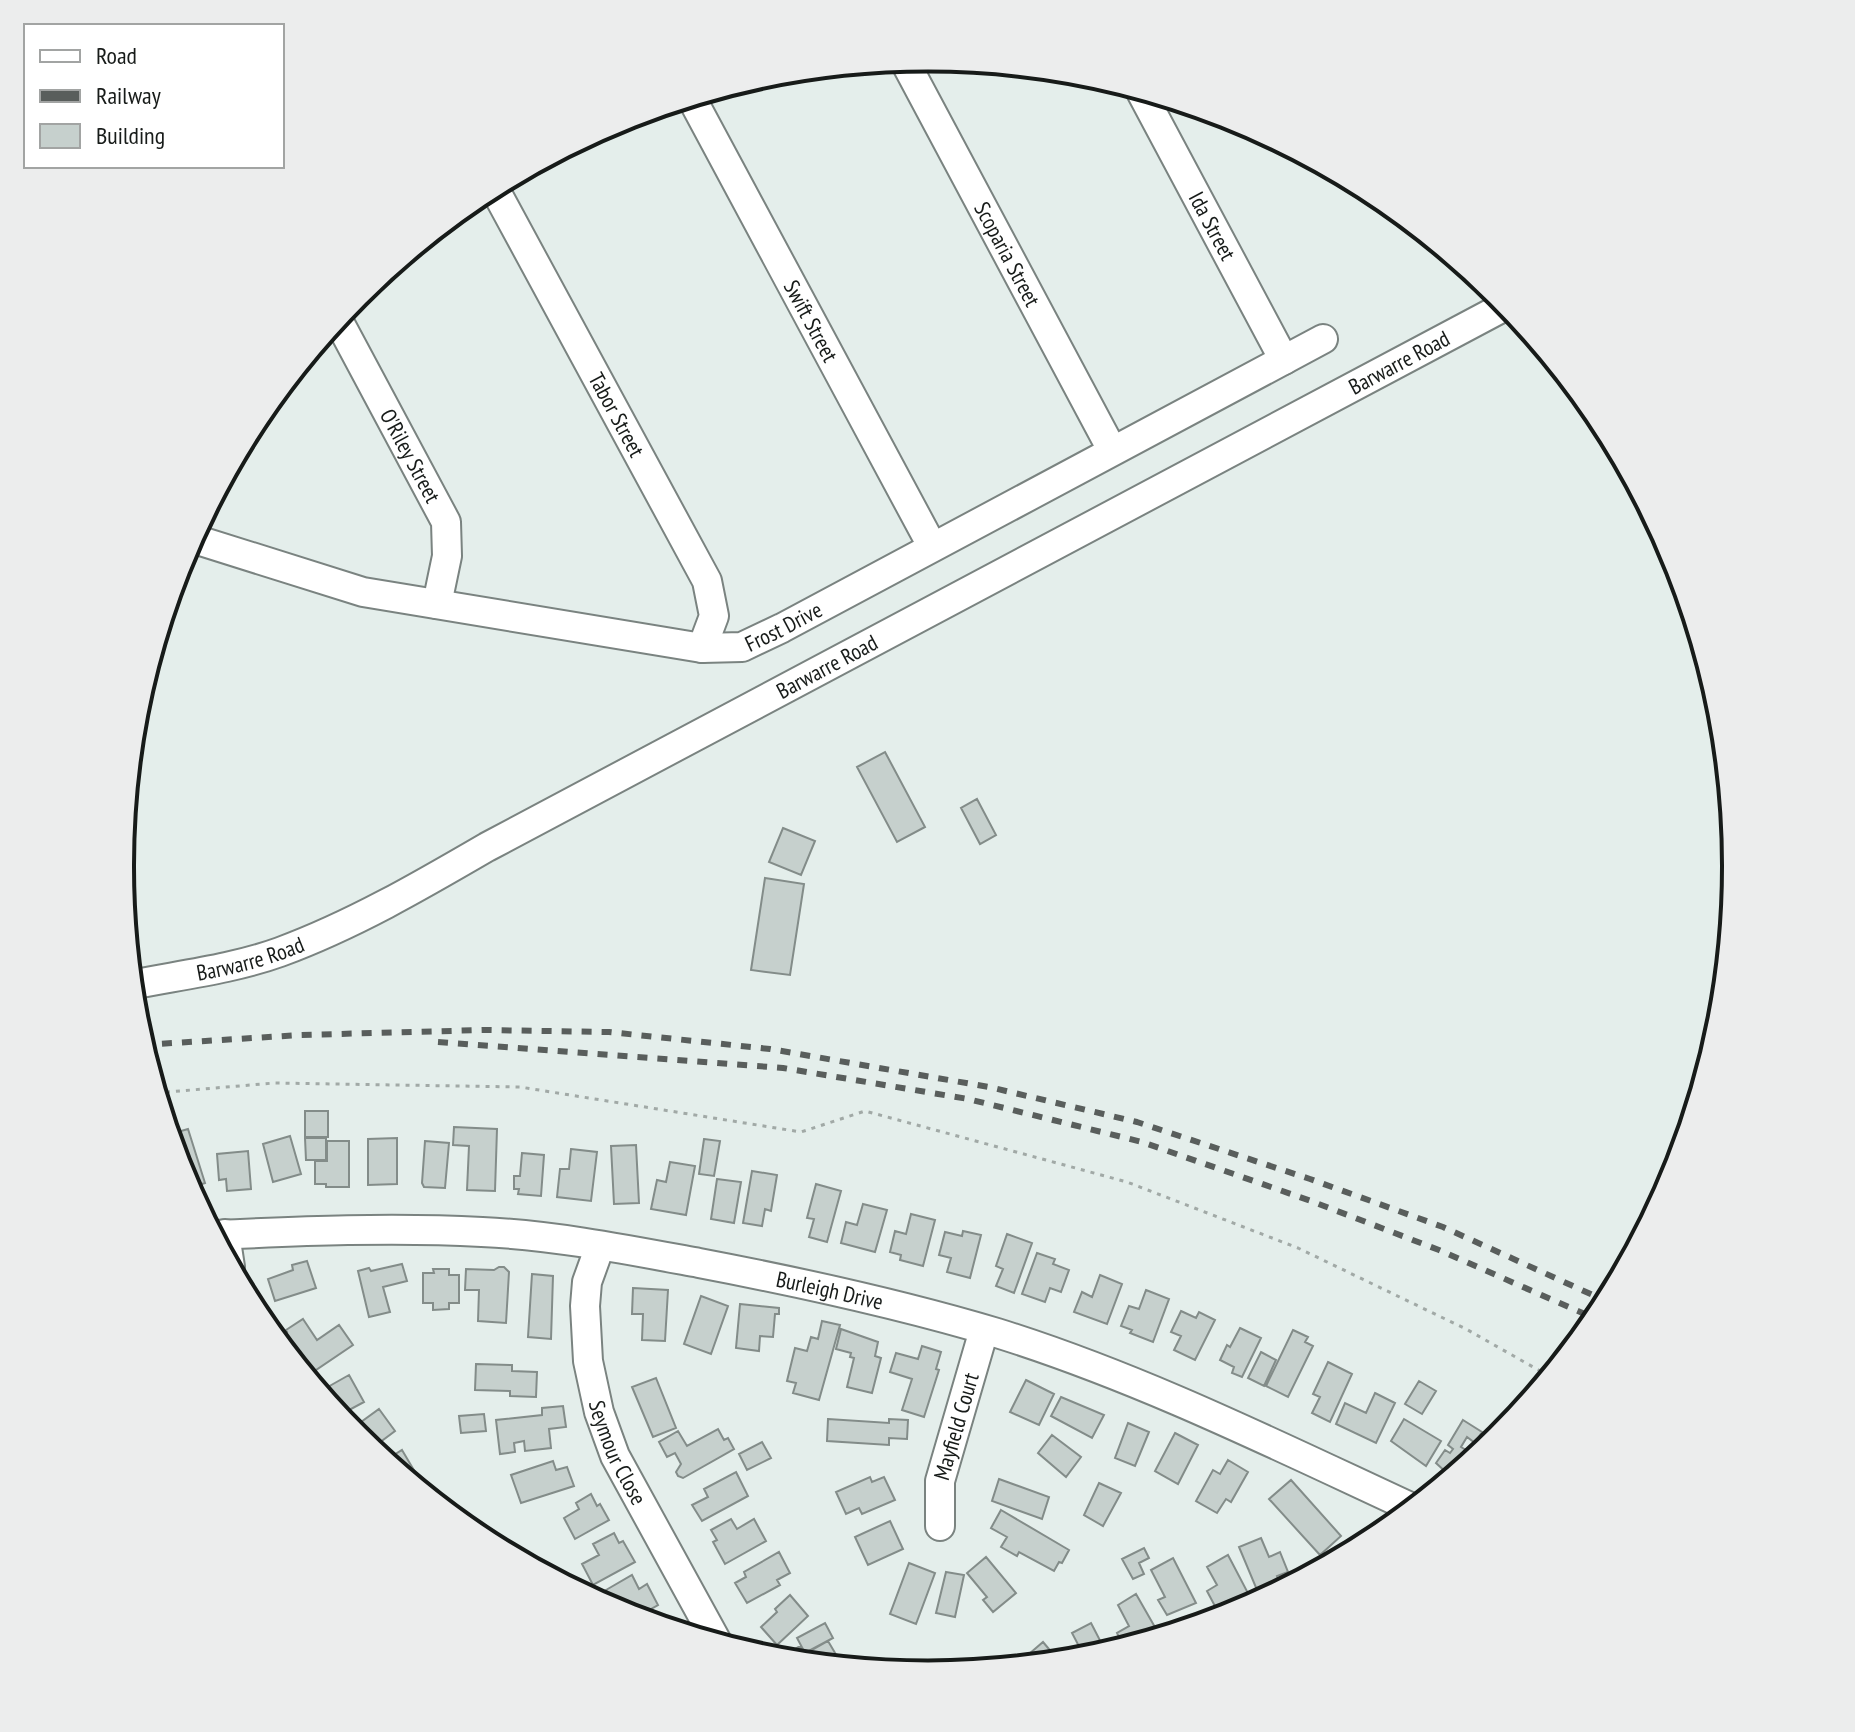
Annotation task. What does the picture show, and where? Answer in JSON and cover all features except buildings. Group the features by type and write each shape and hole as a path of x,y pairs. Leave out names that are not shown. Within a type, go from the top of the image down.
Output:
{"street":[{"name":"Scoparia Street","path":"911,73 1112,450"},
{"name":"Ida Street","path":"1147,103 1284,360"},
{"name":"Swift Street","path":"696,107 932,546"},
{"name":"Tabor Street","path":"499,198 707,581 714,616 702,648"},
{"name":"Barwarre Road","path":"142,983 278,953 393,901 487,847 1495,311"},
{"name":"O'Riley Street","path":"343,329 446,522 447,556 437,604"},
{"name":"Frost Drive","path":"203,542 363,592 702,648 742,647 1323,339"},
{"name":"Burleigh Drive","path":"225,1235 326,1231 483,1232 600,1246 780,1278 984,1330 1193,1406 1397,1506"},
{"name":"Seymour Close","path":"600,1246 587,1282 585,1306 588,1361 599,1412 615,1456 710,1629"},
{"name":"Mayfield Court","path":"940,1526 940,1481 984,1330"}],"path":[{"path":"167,1092 274,1083 520,1087 801,1132 865,1111 1127,1182 1284,1242 1466,1329 1540,1371"}],"railway":[{"path":"154,1044 301,1035 484,1030 609,1032 770,1049 989,1087 1137,1122 1310,1179 1443,1227 1595,1296"},
{"path":"438,1042 783,1068 968,1099 1142,1142 1439,1250 1583,1313"}]}
